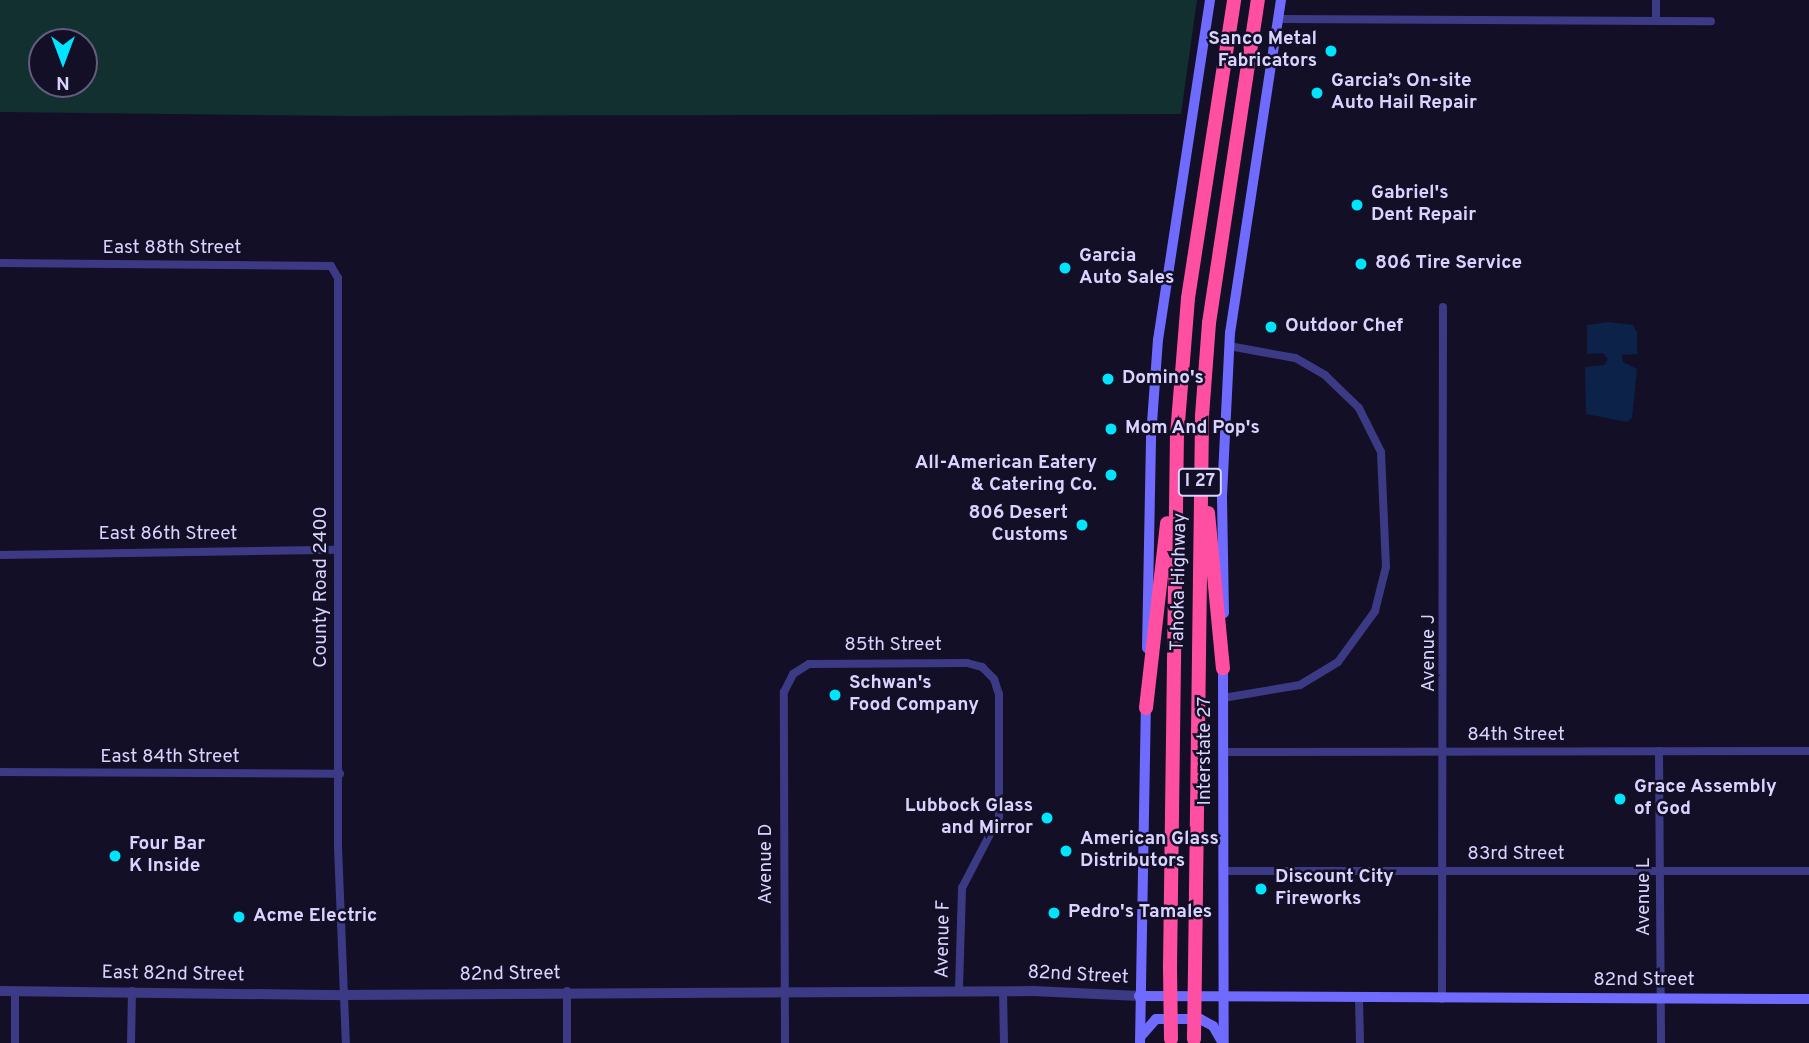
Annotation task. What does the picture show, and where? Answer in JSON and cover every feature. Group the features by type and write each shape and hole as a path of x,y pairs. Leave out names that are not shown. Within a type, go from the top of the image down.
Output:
{"highway":[{"name":"Tahoka Highway","path":"1171,1041 1176,448 1188,298 1234,0"},
{"name":"Tahoka Highway","path":"1194,1041 1201,445 1209,323 1258,0"},
{"path":"1201,445 1223,668"},
{"path":"1146,708 1176,448"}],"main road":[{"name":"Tahoka Highway","path":"1146,708 1156,363 1210,0"},
{"path":"1223,668 1222,496 1229,346 1281,0"},
{"name":"Interstate 27","path":"1223,668 1224,1043"},
{"path":"1140,1041 1146,708"},
{"name":"82nd Street","path":"1139,996 1809,999"},
{"path":"1140,1041 1151,1021 1187,1018 1209,1022 1224,1043"}],"street":[{"path":"1656,0 1656,20"},
{"path":"1279,19 1711,21"},
{"name":"East 88th Street","path":"0,263 331,266 338,278"},
{"name":"County Road 2400","path":"338,278 340,896 346,1043"},
{"name":"Avenue J","path":"1442,999 1443,307"},
{"path":"1223,698 1300,685 1338,662 1375,611 1386,567 1381,452 1359,408 1335,383 1303,362 1229,346"},
{"name":"East 86th Street","path":"0,555 337,550"},
{"name":"85th Street","path":"786,685 801,668 817,663 895,662 974,664 988,672 997,688"},
{"name":"Avenue D","path":"785,1043 786,685"},
{"name":"Avenue F","path":"959,991 962,888 999,817 997,688"},
{"name":"Avenue L","path":"1660,751 1661,1043"},
{"name":"84th Street","path":"1223,752 1809,751"},
{"name":"East 84th Street","path":"0,772 340,774"},
{"name":"83rd Street","path":"1223,872 1809,871"},
{"name":"East 82nd Street","path":"0,991 346,995"},
{"path":"15,991 15,1043"},
{"path":"131,1043 132,991"},
{"path":"567,991 567,1043"},
{"name":"82nd Street","path":"346,995 567,991 1003,991 1139,996"},
{"path":"1003,991 1004,1043"},
{"path":"1359,998 1360,1043"}],"green space":[{"path":"0,0 1197,0 1181,114 350,116 0,112"}],"water":[{"path":"1609,322 1633,325 1637,332 1637,354 1622,355 1623,362 1637,369 1632,418 1627,422 1586,414 1585,367 1604,365 1608,359 1603,353 1587,354 1587,325"}],"place":[{"name":"Sanco Metal Fabricators","path":"1331,51"},
{"name":"Garcia’s On-site Auto Hail Repair","path":"1317,93"},
{"name":"Gabriel's Dent Repair","path":"1357,205"},
{"name":"806 Tire Service","path":"1361,264"},
{"name":"Garcia Auto Sales","path":"1065,268"},
{"name":"Outdoor Chef","path":"1271,327"},
{"name":"Domino's","path":"1108,379"},
{"name":"Mom And Pop's","path":"1111,429"},
{"name":"All-American Eatery & Catering Co.","path":"1111,475"},
{"name":"806 Desert Customs","path":"1082,525"},
{"name":"Schwan's Food Company","path":"835,695"},
{"name":"Grace Assembly of God","path":"1620,799"},
{"name":"Lubbock Glass and Mirror","path":"1047,818"},
{"name":"American Glass Distributors","path":"1066,851"},
{"name":"Four Bar K Inside","path":"115,856"},
{"name":"Discount City Fireworks","path":"1261,889"},
{"name":"Pedro's Tamales","path":"1054,913"},
{"name":"Acme Electric","path":"239,917"}]}
